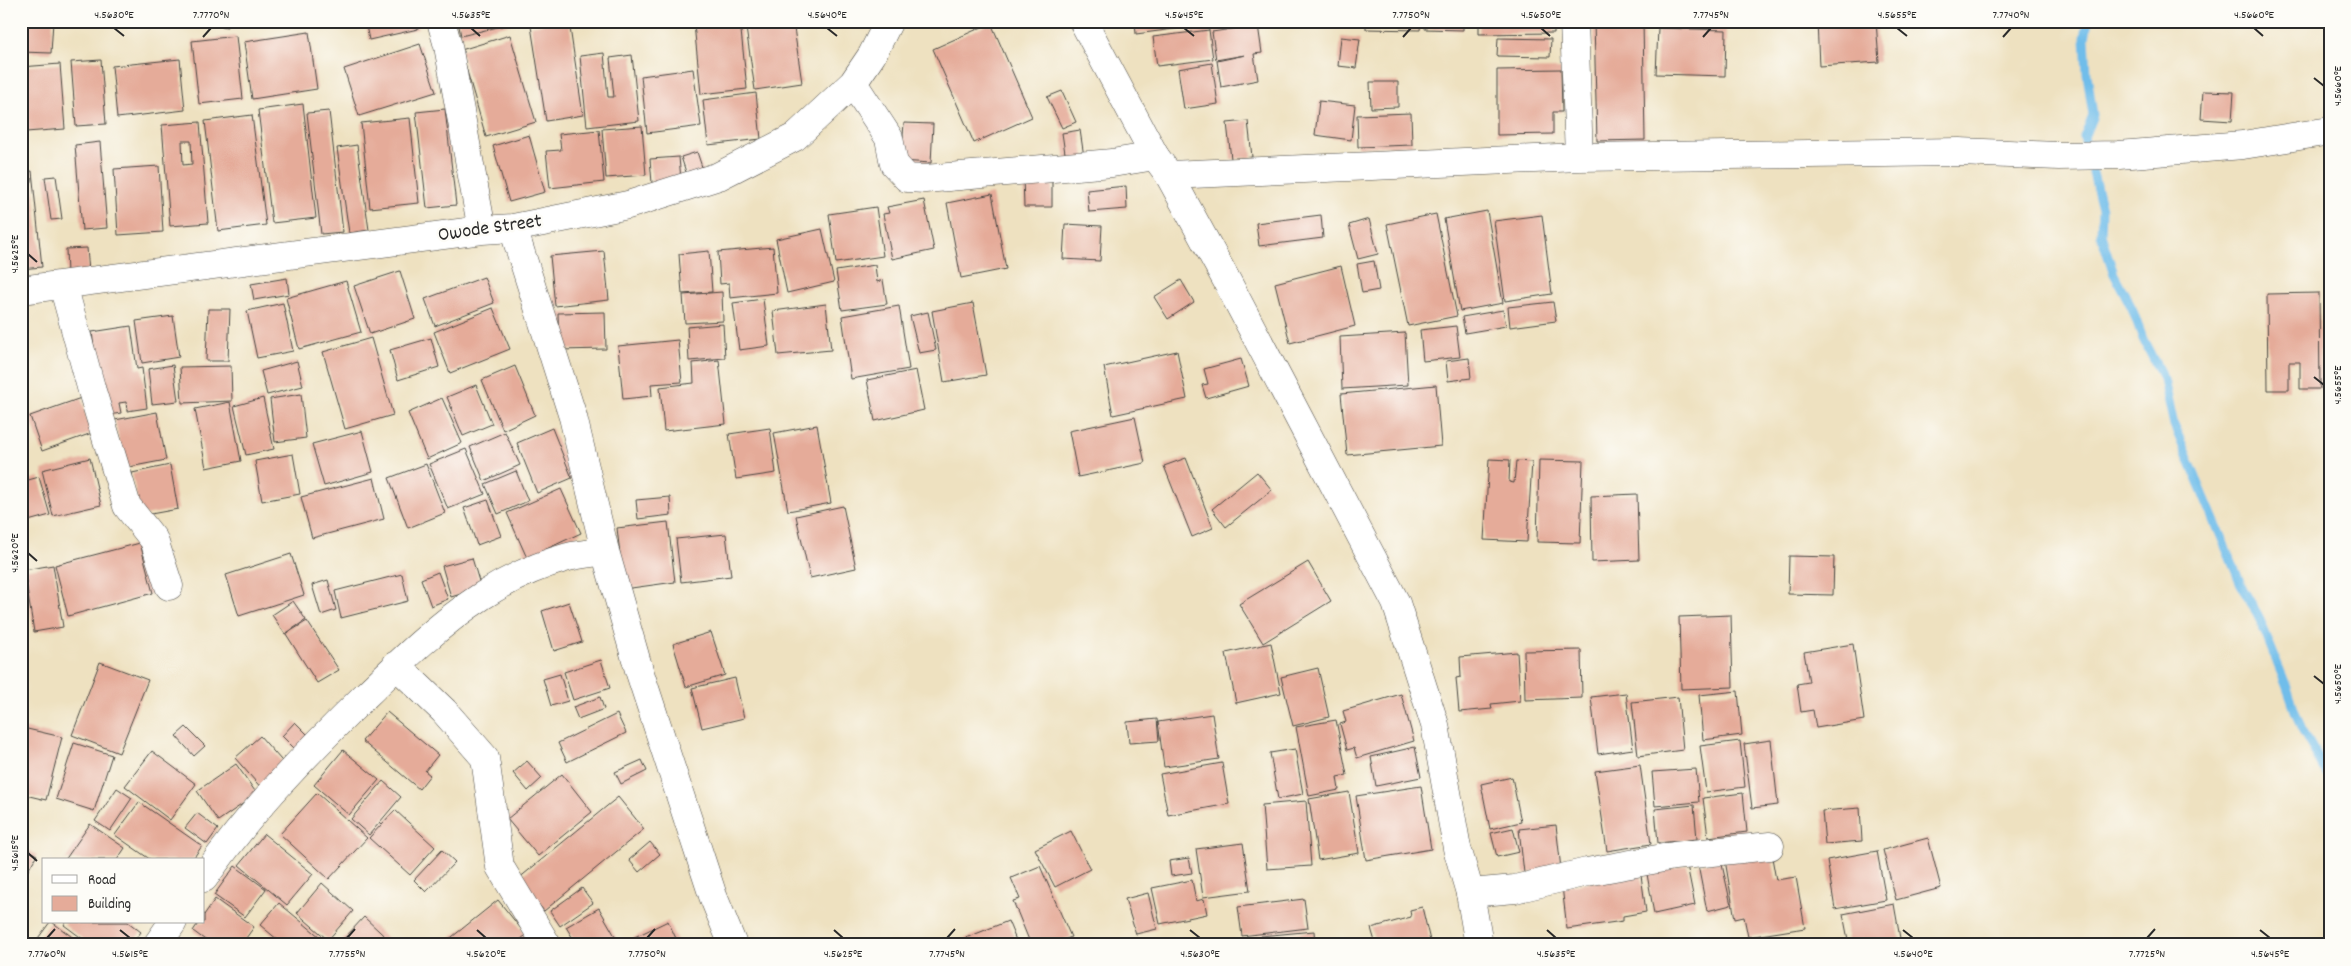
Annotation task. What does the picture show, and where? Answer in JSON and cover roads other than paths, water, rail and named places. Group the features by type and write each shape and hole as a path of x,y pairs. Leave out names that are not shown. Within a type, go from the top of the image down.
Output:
{"street":[{"path":"441,21 448,46 482,230"},
{"name":"Owode Street","path":"21,290 482,230 513,228 628,205 719,176 796,137 853,83 872,55 889,21"},
{"path":"1083,21 1227,281 1396,603 1435,725 1456,848 1470,893 1479,945"},
{"path":"1574,21 1579,157"},
{"path":"853,83 889,138 894,164 907,178 925,180 1112,163 1162,166 1579,157 1959,152 2059,156 2119,155 2243,145 2330,131"},
{"path":"513,228 573,417 605,551 639,670 713,896 733,945"},
{"path":"63,285 92,391 128,506 154,540 170,586"},
{"path":"205,877 219,856 273,791 330,730 396,665 440,627 482,595 520,576 568,557 605,551"},
{"path":"396,665 444,711 485,758 500,867 547,945"},
{"path":"1470,893 1515,890 1587,872 1674,856 1770,846"},
{"path":"157,945 171,924"}],"waterway":[{"path":"2088,21 2085,38 2087,74 2093,115 2084,137 2102,209 2101,235 2114,274 2132,308 2143,339 2164,380 2174,425 2243,589 2258,615 2301,728 2330,779"}]}
